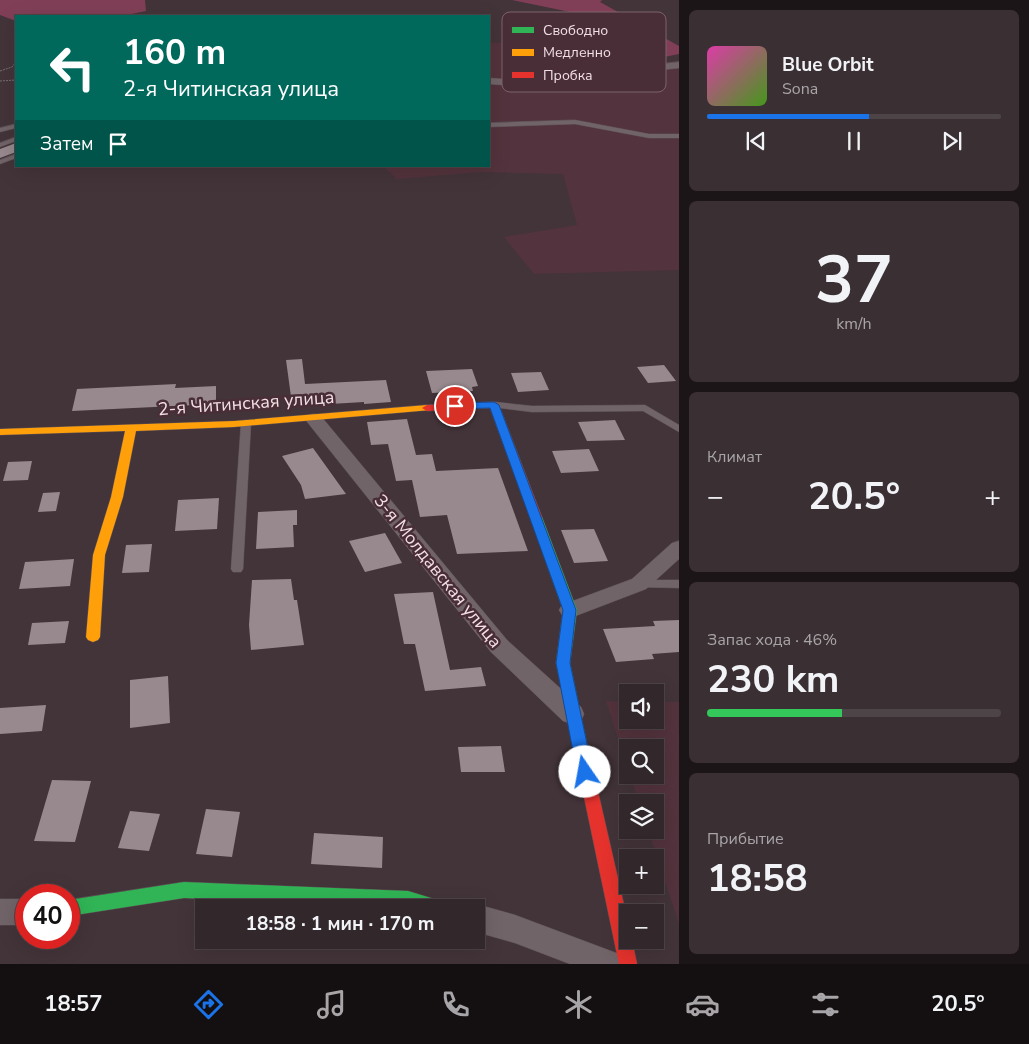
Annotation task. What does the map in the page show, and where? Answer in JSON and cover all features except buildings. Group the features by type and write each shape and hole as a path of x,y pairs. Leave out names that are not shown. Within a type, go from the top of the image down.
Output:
{"street":[{"path":"666,66 679,65"},
{"path":"494,405 570,610 563,663 572,714 628,964"},
{"name":"2-я Читинская улица","path":"0,432 246,423 314,419 400,410 494,405"},
{"name":"3-я Молдавская улица","path":"314,419 499,646 572,714"},
{"path":"93,637 99,555 117,497 131,428"},
{"path":"570,610 639,584 679,548"},
{"path":"80,906 184,890 408,899"},
{"path":"0,912 15,912"},
{"path":"485,921 515,929 608,964"}],"lane":[{"path":"490,124 575,122 640,135 679,136"},
{"path":"0,130 15,126"},
{"path":"0,145 15,140"},
{"path":"0,162 15,156"},
{"path":"494,405 532,409 645,408 679,429"},
{"path":"237,569 246,423"},
{"path":"639,584 679,584"}],"path":[{"path":"0,71 12,67 15,63"},
{"path":"0,81 15,80"}],"shaded area":[{"path":"0,0 145,0 146,11 127,15 15,15 15,21 0,15"},
{"path":"512,0 602,0 600,2 618,12 570,12"},
{"path":"666,39 679,46 679,54 666,57"},
{"path":"490,43 502,43 502,92 666,92 666,62 679,61 679,270 534,274 504,237 577,225 563,174 482,172 397,179 384,167 490,167"},
{"path":"606,701 619,702 619,729 664,729 664,702 679,702 679,924 664,879 664,849 654,849 651,839 664,839 664,794 636,794 633,784 664,784 664,739 619,739 619,741"}],"traffic: fast":[{"path":"536,517 570,610 563,663 578,735"},
{"path":"80,906 184,890 408,899"}],"traffic: slow":[{"path":"0,432 234,424 427,408"},
{"path":"93,637 99,555 117,497 131,428"}],"traffic: jam":[{"path":"427,408 494,405 536,517"},
{"path":"578,735 628,964"}],"route":[{"path":"455,406 494,405 570,610 563,663 585,772"}]}
